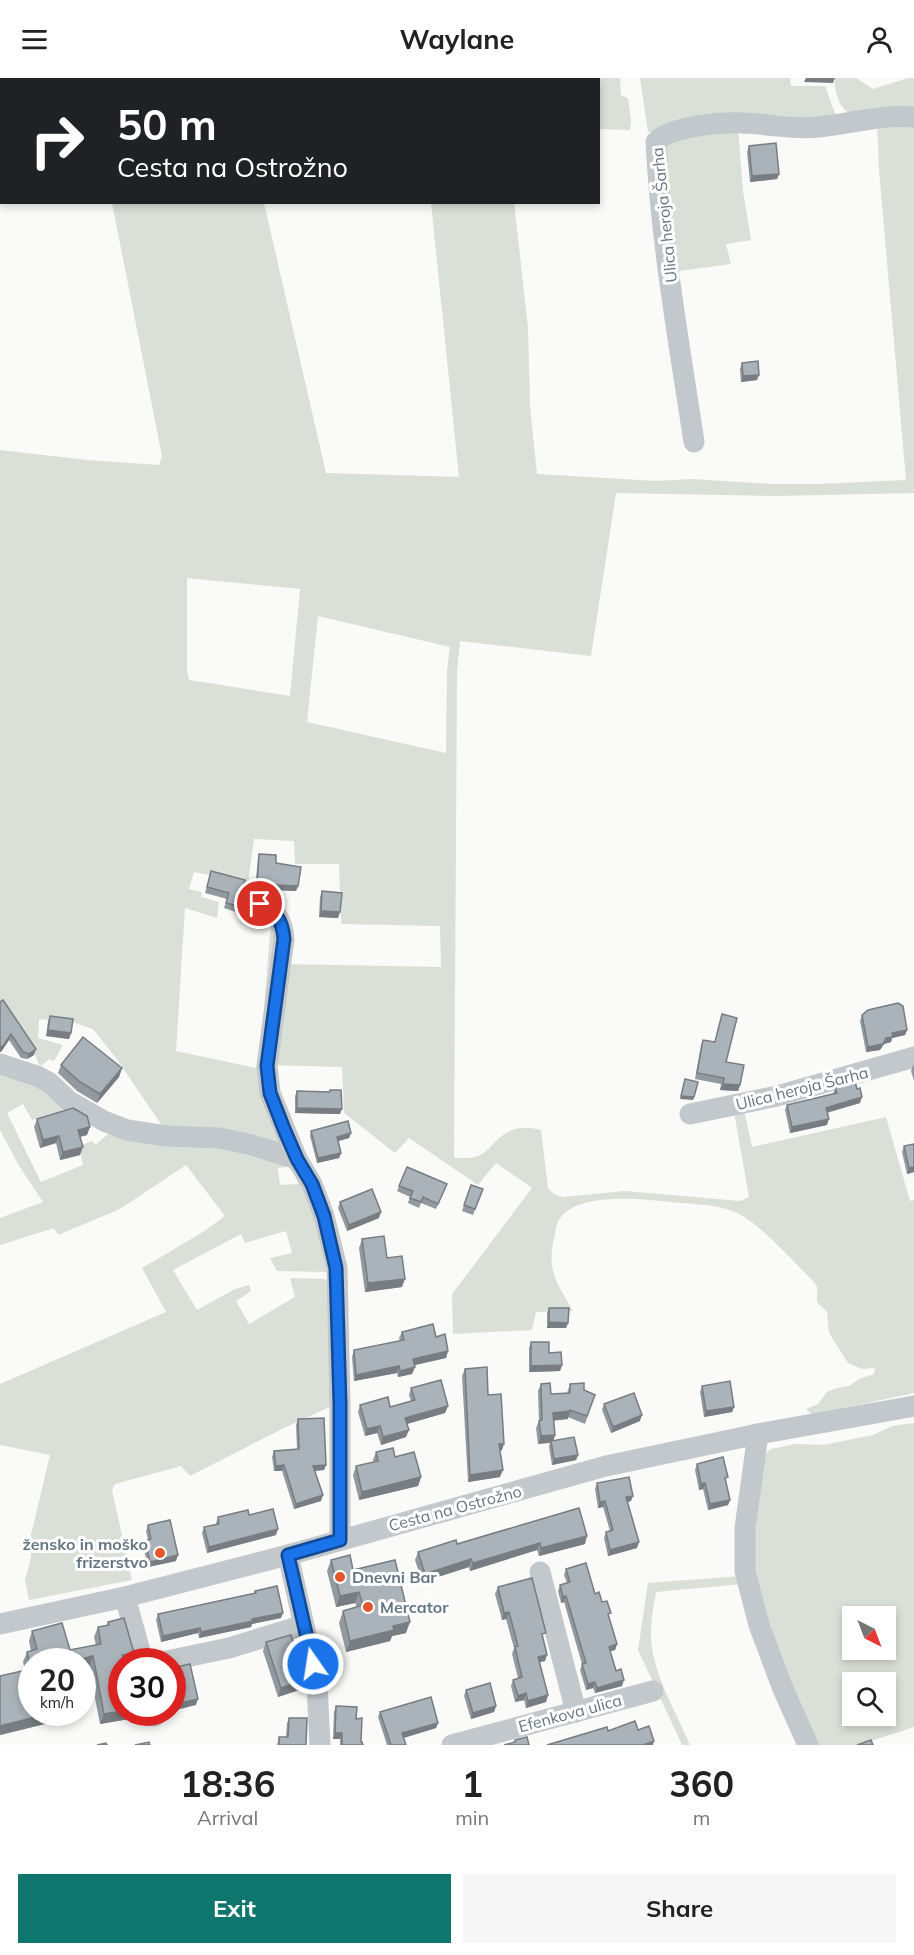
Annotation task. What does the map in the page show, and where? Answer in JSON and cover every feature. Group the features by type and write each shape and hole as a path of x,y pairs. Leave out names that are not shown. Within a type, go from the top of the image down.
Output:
{"street":[{"name":"Ulica heroja Šarha","path":"693,442 657,175 656,142 661,136 671,131 695,127 743,123 775,127 816,128 895,115 914,117"},
{"path":"260,904 273,912 282,925 282,959 267,1066 270,1093 297,1159 312,1184 324,1216 336,1268 340,1404 340,1540"},
{"name":"Ulica heroja Šarha","path":"690,1114 777,1096 914,1057"},
{"path":"0,1064 38,1076 50,1083 69,1101 104,1121 127,1130 166,1136 220,1138 297,1159"},
{"name":"Cesta na Ostrožno","path":"0,1624 125,1597 288,1555 606,1466 757,1444 914,1406"},
{"path":"757,1444 745,1528 746,1570 759,1625 783,1689 808,1745"},
{"path":"288,1555 317,1683 320,1745"},
{"path":"540,1572 576,1712"},
{"path":"125,1597 138,1648"},
{"path":"186,1657 229,1648 304,1625"},
{"name":"Efenkova ulica","path":"452,1745 653,1691"}],"shaded area":[{"path":"600,78 620,78 621,95 628,98 630,130 600,129"},
{"path":"640,78 790,78 791,86 825,86 836,116 648,132"},
{"path":"835,78 856,78 873,89 914,78 914,113 861,118 850,115 839,101"},
{"path":"914,120 914,493 776,496 616,493 591,656 460,641 457,672 454,1158 479,1156 514,1129 541,1130 548,1188 554,1194 563,1197 625,1191 740,1201 749,1197 734,1112 744,1110 752,1147 886,1117 910,1201 914,1200 914,1393 812,1415 806,1409 818,1404 827,1392 849,1386 859,1379 874,1374 875,1368 862,1369 848,1363 829,1333 827,1312 817,1302 817,1287 814,1282 755,1224 735,1212 720,1207 613,1199 597,1200 570,1209 558,1223 551,1256 557,1282 573,1311 536,1312 532,1330 453,1334 452,1294 532,1188 496,1163 478,1185 409,1138 395,1153 344,1113 342,1067 270,1065 284,964 441,967 440,926 341,924 339,864 295,864 294,841 254,839 248,883 194,872 189,889 202,892 201,897 219,902 217,918 185,908 176,1051 256,1068 261,1044 271,922 240,921 241,916 266,915 277,924 280,933 280,953 262,1074 267,1094 286,1143 284,1150 219,1135 167,1133 116,1058 93,1029 75,1023 39,1019 38,1038 63,1045 54,1061 49,1059 39,1065 34,1052 0,1002 0,450 159,465 162,456 112,204 264,204 326,473 459,477 431,204 514,204 528,328 530,407 537,474 656,481 691,479 770,484 906,480 879,170 877,121","holes":["187,578 300,589 290,696 189,680 187,670","318,616 450,647 447,671 446,753 307,722"]},
{"path":"738,127 743,191 751,240 726,244 731,264 672,272 661,142"},
{"path":"0,1071 30,1080 64,1105 62,1111 32,1120 23,1104 7,1113 41,1182 83,1165 79,1146 92,1141 95,1145 112,1131 184,1139 295,1166 278,1168 280,1185 298,1184 297,1174 309,1188 327,1272 277,1271 270,1258 292,1253 286,1231 245,1243 241,1234 173,1270 197,1310 235,1289 249,1285 251,1291 236,1301 249,1324 295,1297 290,1278 325,1279 332,1285 334,1405 190,1476 181,1466 115,1484 112,1490 132,1580 29,1600 25,1580 31,1557 30,1539 50,1455 0,1445 0,1384 166,1312 142,1268 203,1232 225,1216 186,1165 120,1209 58,1235 54,1228 0,1245 0,1218 43,1202 18,1164 0,1130"},
{"path":"914,1423 914,1727 859,1745 817,1745 801,1720 750,1581 762,1457 771,1449 796,1444 823,1445 873,1435 892,1426"},
{"path":"741,1576 742,1584 656,1592 651,1627 652,1648 663,1685 690,1745 682,1745 638,1650 648,1583"}],"building":[{"path":"776,143 779,174 752,176 749,146"},
{"path":"758,361 759,375 743,376 742,363"},
{"path":"259,854 276,855 276,863 301,867 298,886 257,884"},
{"path":"211,871 245,880 238,906 226,903 229,893 207,887"},
{"path":"322,891 342,893 340,912 321,911"},
{"path":"3,1000 36,1049 29,1054 23,1052 11,1034 0,1047 0,1002"},
{"path":"898,1003 903,1006 907,1030 892,1033 893,1037 886,1038 883,1044 868,1047 862,1015 868,1010"},
{"path":"722,1014 737,1018 726,1062 744,1065 740,1085 723,1084 724,1078 697,1073 703,1040 715,1042"},
{"path":"50,1016 73,1019 71,1033 48,1030"},
{"path":"83,1037 122,1068 100,1094 80,1082 61,1065"},
{"path":"685,1079 698,1082 694,1097 681,1096"},
{"path":"855,1082 857,1089 860,1088 862,1097 826,1108 829,1119 792,1127 787,1105 837,1093 835,1088"},
{"path":"330,1090 341,1090 342,1109 297,1108 297,1091 330,1092"},
{"path":"73,1108 87,1116 90,1127 78,1130 83,1147 63,1152 59,1136 43,1140 37,1119"},
{"path":"348,1121 351,1133 337,1137 341,1153 318,1158 311,1131"},
{"path":"914,1144 914,1167 909,1168 904,1146"},
{"path":"407,1167 447,1184 438,1204 423,1197 421,1202 410,1198 413,1191 399,1186"},
{"path":"471,1185 483,1189 475,1209 464,1205"},
{"path":"372,1189 381,1212 349,1225 340,1202"},
{"path":"384,1236 387,1258 402,1256 405,1279 368,1283 362,1239"},
{"path":"549,1308 569,1308 568,1323 549,1322"},
{"path":"433,1324 436,1337 445,1334 448,1351 413,1359 415,1367 400,1371 399,1366 356,1375 354,1350 404,1340 402,1332"},
{"path":"531,1342 549,1342 549,1353 561,1352 562,1365 531,1366"},
{"path":"487,1367 488,1395 501,1394 504,1444 499,1444 503,1470 470,1475 465,1369"},
{"path":"441,1380 448,1406 405,1418 409,1430 383,1437 380,1426 367,1429 360,1405 388,1397 390,1407 415,1400 411,1388"},
{"path":"730,1381 734,1407 706,1411 702,1386"},
{"path":"550,1383 551,1394 570,1393 570,1384 584,1383 584,1390 595,1395 587,1416 570,1410 553,1413 555,1435 541,1436 539,1421 542,1420 541,1384"},
{"path":"634,1393 642,1415 613,1427 604,1404"},
{"path":"324,1418 326,1465 313,1466 323,1495 296,1504 284,1465 276,1466 274,1451 299,1449 298,1419"},
{"path":"574,1437 578,1455 554,1459 551,1441"},
{"path":"393,1448 395,1457 414,1452 421,1477 362,1492 356,1466 378,1461 376,1452"},
{"path":"723,1457 730,1500 710,1504 705,1483 701,1484 697,1464"},
{"path":"629,1477 633,1496 626,1497 639,1542 610,1550 606,1532 613,1530 605,1501 600,1502 597,1483"},
{"path":"579,1508 587,1536 541,1548 540,1543 473,1563 471,1559 425,1574 418,1552 456,1540 457,1544"},
{"path":"273,1509 278,1529 209,1547 204,1527 219,1524 218,1517 248,1510 249,1515"},
{"name":"žensko in moško frizerstvo","path":"170,1520 178,1555 150,1562 145,1541 151,1539 148,1525"},
{"name":"Mercator","path":"350,1555 353,1570 395,1560 410,1622 393,1626 394,1630 350,1641 343,1611 363,1605 359,1592 340,1596 331,1560"},
{"path":"586,1563 595,1594 599,1592 602,1602 607,1601 611,1613 608,1614 617,1644 609,1647 616,1671 621,1669 624,1680 597,1688 595,1682 588,1684 582,1664 586,1663 566,1596 563,1597 560,1585 570,1582 566,1569"},
{"path":"532,1578 546,1633 542,1634 547,1655 538,1657 548,1695 528,1701 526,1693 518,1696 513,1680 522,1677 515,1647 518,1646 509,1612 504,1613 498,1587"},
{"path":"277,1586 283,1613 201,1632 200,1628 163,1636 158,1614 256,1593 255,1591"},
{"path":"124,1618 133,1648 108,1648 108,1713 104,1714 96,1672 96,1648 80,1648 101,1644 98,1627 109,1625 108,1622"},
{"path":"62,1623 69,1648 37,1648 32,1631"},
{"path":"291,1635 305,1680 281,1688 266,1642"},
{"path":"190,1664 198,1699 186,1702 186,1665"},
{"path":"18,1672 18,1721 0,1726 0,1676"},
{"path":"490,1683 496,1706 473,1713 466,1690"},
{"path":"431,1697 438,1723 402,1733 406,1745 391,1745 380,1712"},
{"path":"336,1706 357,1707 356,1719 362,1718 361,1742 363,1745 342,1745 342,1733 335,1733"},
{"path":"289,1718 307,1718 306,1745 279,1745 279,1737 288,1737"},
{"path":"635,1721 638,1730 649,1726 654,1741 643,1745 547,1745 607,1727 608,1731"},
{"path":"527,1737 529,1745 504,1745 515,1742 515,1740"},
{"path":"871,1740 873,1745 857,1745"}],"place":[{"name":"žensko in moško frizerstvo","path":"160,1553"},
{"name":"Dnevni Bar","path":"340,1577"},
{"name":"Mercator","path":"368,1607"}],"route":[{"path":"260,904 279,919 284,939 267,1066 270,1093 297,1159 312,1184 324,1216 336,1268 340,1404 340,1540 288,1555 313,1664"}]}
